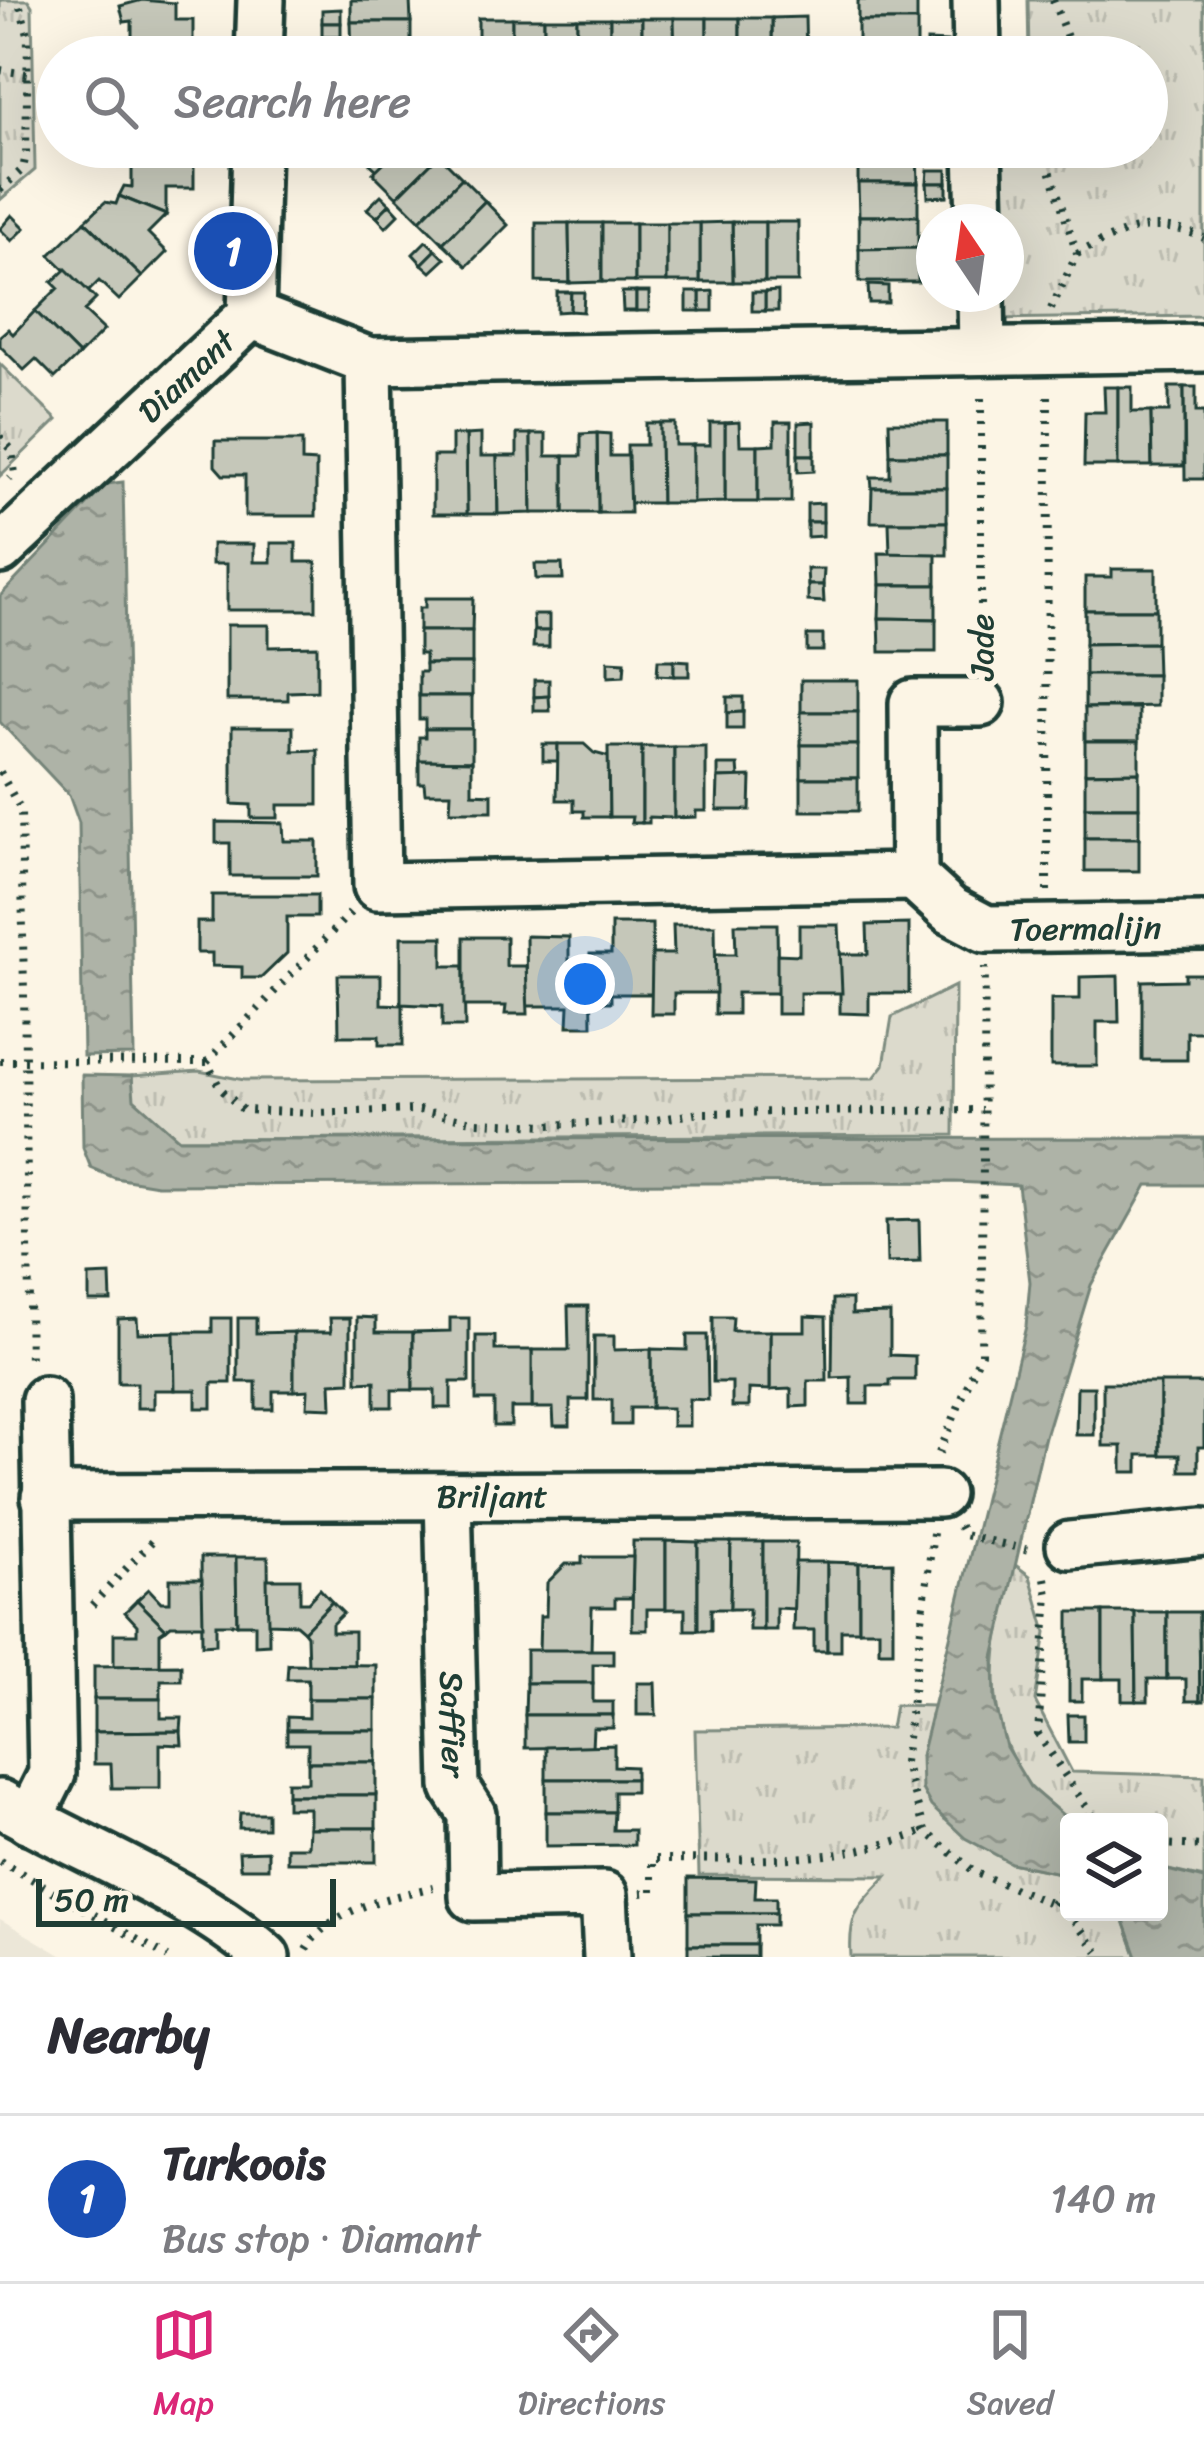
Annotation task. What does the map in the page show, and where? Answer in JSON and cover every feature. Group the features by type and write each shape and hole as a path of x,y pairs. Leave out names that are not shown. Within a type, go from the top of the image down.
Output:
{"street":[{"path":"260,36 261,0"},
{"path":"976,0 977,36"},
{"name":"Diamant","path":"0,550 251,315 255,168"},
{"path":"979,168 980,204"},
{"path":"981,312 982,351"},
{"path":"251,315 369,361 1204,347"},
{"path":"369,361 377,886 914,877"},
{"name":"Jade","path":"914,877 913,703 981,703"},
{"name":"Toermalijn","path":"914,877 950,910 986,929 1204,926"},
{"path":"45,1400 52,1774 15,1811 179,1899 266,1957"},
{"name":"Briljant","path":"45,1496 940,1494"},
{"name":"Saffier","path":"448,1496 455,1787 472,1814 473,1876"},
{"path":"1052,1557 1204,1532"},
{"path":"473,1876 473,1898 604,1895 607,1957"}],"path":[{"path":"0,190 23,169 28,34 18,0"},
{"path":"1053,0 1066,36"},
{"path":"0,70 27,74"},
{"path":"1048,168 1076,254 1122,230 1158,226 1204,238"},
{"name":"Jade","path":"1046,928 1048,350 1051,308 1076,254"},
{"name":"Jade","path":"981,703 982,351"},
{"path":"0,437 12,450 15,474 0,488"},
{"path":"0,772 21,810 30,1374 45,1400"},
{"path":"0,1060 207,1062 377,886"},
{"path":"986,929 982,1353 939,1448 940,1494 904,1762 925,1831 976,1874 1065,1910 1102,1957"},
{"path":"207,1062 220,1088 243,1110 419,1110 478,1122 548,1124 655,1120 700,1113 982,1110"},
{"path":"50,1650 194,1496"},
{"path":"964,1535 1052,1557 1037,1734 1090,1813"},
{"path":"604,1895 652,1892 652,1859 844,1856 925,1831"},
{"path":"1168,1844 1204,1846"},
{"path":"0,1861 167,1957"},
{"path":"302,1957 312,1940 343,1914 473,1876"},
{"path":"1052,1904 1060,1892"}],"shaded area":[{"path":"0,1919 64,1957 0,1957"}],"green space":[{"path":"0,0 28,0 32,6 35,170 0,200"},
{"path":"1028,0 1204,0 1204,316 987,319 987,312 1024,312 1024,204 985,204 984,168 1168,168 1168,36 1029,36"},
{"path":"0,364 57,420 0,476"},
{"path":"955,986 954,1135 179,1139 133,1099 132,1076 199,1071 244,1080 874,1078 884,1065 892,1017"},
{"path":"1014,1564 1030,1576 1046,1632 1035,1701 1072,1772 1204,1776 1204,1878 1168,1870 1168,1813 1060,1813 1032,1789 1012,1758 997,1705 1001,1621"},
{"path":"895,1705 934,1706 921,1756 1011,1863 1060,1873 1060,1921 1124,1921 1137,1957 851,1957 857,1911 887,1876 699,1875 695,1730 891,1728"}],"water":[{"path":"123,482 134,1055 83,1056 79,823 69,795 0,722 0,596 107,484"},
{"path":"82,1075 132,1076 134,1099 179,1139 1204,1138 1204,1185 1147,1185 1091,1285 1045,1436 994,1658 995,1701 1006,1747 1030,1787 1060,1813 1060,1873 1011,1863 965,1838 931,1806 922,1789 921,1756 1026,1326 1030,1282 1018,1185 157,1185 115,1178 91,1168 83,1148"},
{"path":"1168,1870 1204,1879 1204,1957 1137,1957 1124,1921 1168,1921"}],"building":[{"path":"142,0 175,3 175,20 193,20 193,36 132,36 132,21 124,22 120,6"},
{"path":"351,0 410,0 411,22 351,22"},
{"path":"858,0 917,0 917,21 858,21"},
{"path":"341,9 341,23 322,23 322,10"},
{"path":"805,17 805,36 772,36 772,18"},
{"path":"478,18 512,18 512,36 478,36"},
{"path":"512,18 544,18 544,36 512,36"},
{"path":"544,18 577,18 577,36 544,36"},
{"path":"577,18 610,18 610,36 577,36"},
{"path":"610,18 642,18 642,36 610,36"},
{"path":"642,18 674,18 674,36 642,36"},
{"path":"674,18 707,18 707,36 674,36"},
{"path":"707,18 740,18 740,36 707,36"},
{"path":"740,18 772,18 772,36 740,36"},
{"path":"858,21 917,21 917,36 858,36"},
{"path":"351,22 411,22 411,36 351,36"},
{"path":"322,23 341,23 341,36 322,36"},
{"path":"132,168 194,168 194,188 166,188 166,215 119,196 124,186 132,187"},
{"path":"378,168 426,168 397,197 373,173"},
{"path":"426,168 452,168 462,178 420,220 397,197"},
{"path":"858,168 918,168 918,183 858,183"},
{"path":"928,170 947,170 947,183 927,183"},
{"path":"462,178 485,201 443,243 420,220"},
{"path":"858,183 918,183 916,216 859,216"},
{"path":"927,183 947,183 947,196 928,197"},
{"path":"381,195 390,204 377,217 367,209"},
{"path":"119,196 166,215 148,233 167,252 142,277 85,221 105,202 116,204"},
{"path":"485,201 508,225 467,266 443,243"},
{"path":"390,204 399,214 386,227 377,217"},
{"path":"12,215 25,228 12,241 0,229"},
{"path":"859,216 916,216 916,248 859,249"},
{"path":"85,221 142,277 119,300 99,281 88,292 50,255"},
{"path":"732,222 765,222 765,282 733,282"},
{"path":"732,222 733,282 700,282 700,223"},
{"path":"765,222 798,222 798,282 765,282"},
{"path":"536,223 569,223 570,283 536,282"},
{"path":"569,223 602,223 602,282 570,283"},
{"path":"602,223 635,223 635,282 602,282"},
{"path":"635,223 667,223 667,282 635,282"},
{"path":"667,223 700,223 700,282 667,282"},
{"path":"426,241 436,250 422,264 413,254"},
{"path":"916,248 916,282 859,282 859,249"},
{"path":"436,250 445,259 431,272 422,264"},
{"path":"66,269 96,299 84,311 104,330 79,355 35,311 58,288 52,282"},
{"path":"868,285 888,286 888,303 869,303"},
{"path":"713,291 713,311 700,311 700,292"},
{"path":"778,291 778,311 765,311 765,292"},
{"path":"557,292 571,292 570,311 557,312"},
{"path":"571,292 584,292 583,312 570,311"},
{"path":"622,292 636,292 636,311 623,311"},
{"path":"636,292 649,292 649,311 636,311"},
{"path":"687,292 700,292 700,311 687,311"},
{"path":"752,292 765,292 765,311 752,311"},
{"path":"35,311 79,355 55,378 36,359 24,370 0,346 0,336 8,329 13,334"},
{"path":"1104,387 1118,387 1118,466 1084,466 1085,412 1105,412"},
{"path":"1118,387 1132,387 1132,412 1151,412 1152,466 1118,466"},
{"path":"1169,387 1184,387 1184,466 1152,466 1151,412 1169,412"},
{"path":"1184,387 1196,387 1196,412 1204,412 1204,479 1185,479"},
{"path":"739,422 740,445 758,445 758,502 725,502 725,423"},
{"path":"775,422 791,422 791,502 758,502 758,445 775,444"},
{"path":"814,422 814,455 798,455 798,423"},
{"path":"889,422 947,422 947,455 890,455"},
{"path":"646,423 660,423 661,503 628,503 627,445 646,445"},
{"path":"660,423 675,423 675,445 693,445 693,503 661,503"},
{"path":"710,423 725,423 725,502 693,503 693,445 710,445"},
{"path":"597,433 610,434 610,456 628,456 630,513 598,513"},
{"path":"597,433 598,513 564,513 564,456 581,456 581,434"},
{"path":"481,434 481,456 497,456 498,514 467,514 466,435"},
{"path":"517,434 531,434 532,513 498,514 497,456 517,456"},
{"path":"531,434 546,434 546,456 564,456 564,513 532,513"},
{"path":"452,435 466,435 467,514 433,514 433,456 452,456"},
{"path":"215,441 302,441 302,461 316,462 316,516 245,516 245,475 223,475 215,466"},
{"path":"798,455 814,455 814,471 798,472"},
{"path":"890,455 947,455 947,488 872,488 871,477 890,477"},
{"path":"872,488 947,488 947,522 871,522"},
{"path":"823,503 823,522 807,522 807,504"},
{"path":"807,522 823,522 823,536 807,537"},
{"path":"889,522 947,522 947,555 890,554"},
{"path":"271,543 296,543 296,562 316,562 316,610 227,610 227,564 212,564 212,544 254,544 254,562 271,562"},
{"path":"879,553 936,554 936,585 880,585"},
{"path":"535,564 562,564 563,579 536,579"},
{"path":"807,569 824,569 823,585 808,585"},
{"path":"1112,569 1156,569 1156,610 1085,610 1085,577 1112,577"},
{"path":"808,585 823,585 824,602 808,601"},
{"path":"880,585 936,585 936,619 879,618"},
{"path":"425,598 473,598 472,631 419,631 419,608 425,608"},
{"path":"1085,610 1156,610 1156,643 1085,644"},
{"path":"533,615 549,615 549,631 534,631"},
{"path":"879,618 936,619 936,652 880,652"},
{"path":"227,625 269,625 269,647 317,646 317,691 288,692 288,700 227,700"},
{"path":"419,631 472,631 472,664 425,664 425,654 419,654"},
{"path":"534,631 549,631 549,647 533,647"},
{"path":"807,635 823,635 823,651 807,651"},
{"path":"1156,643 1157,675 1085,675 1085,644"},
{"path":"658,660 674,660 674,676 657,675"},
{"path":"674,660 689,661 689,676 674,676"},
{"path":"608,661 625,662 624,676 608,677"},
{"path":"425,664 472,664 472,696 419,696 419,672 425,672"},
{"path":"1085,675 1157,675 1157,706 1085,708"},
{"path":"534,680 549,680 549,696 534,697"},
{"path":"801,680 858,680 858,712 801,712"},
{"path":"419,696 472,696 472,729 425,729 425,719 419,719"},
{"path":"549,696 550,711 534,711 534,697"},
{"path":"727,697 743,697 743,712 727,713"},
{"path":"1085,708 1139,708 1139,741 1085,741"},
{"path":"743,712 743,729 727,729 727,713"},
{"path":"801,712 858,712 858,745 801,745"},
{"path":"232,727 293,727 293,751 318,750 318,805 278,805 278,818 251,818 251,805 232,804"},
{"path":"425,729 472,729 472,761 419,760 419,737 425,737"},
{"path":"1085,741 1139,741 1139,772 1085,773"},
{"path":"543,744 558,744 558,761 543,761"},
{"path":"558,744 584,744 609,757 609,817 584,817 584,811 574,811 574,800 557,800"},
{"path":"801,745 858,745 858,778 801,778"},
{"path":"608,747 642,747 642,823 631,823 632,817 609,817"},
{"path":"642,747 674,747 674,818 649,817 649,823 642,823"},
{"path":"674,747 706,747 706,811 696,811 696,817 674,818"},
{"path":"419,760 472,761 472,793 492,794 492,811 450,811 451,793 425,793 424,783 419,783"},
{"path":"718,765 738,765 739,778 718,778"},
{"path":"1139,772 1139,807 1085,807 1085,773"},
{"path":"751,777 750,810 717,810 718,778"},
{"path":"801,778 858,778 858,811 801,811"},
{"path":"1085,807 1139,807 1139,838 1085,838"},
{"path":"216,822 283,823 284,841 317,841 317,876 230,876 230,843 216,843"},
{"path":"1085,838 1139,838 1139,871 1085,871"},
{"path":"212,895 317,895 317,917 287,917 287,953 261,978 242,978 242,967 212,966 212,953 197,953 197,922 212,922"},
{"path":"611,924 652,924 653,994 611,994 611,1002 591,1002 590,954 611,954"},
{"path":"735,924 777,924 778,993 737,993 737,1014 715,1014 715,954 736,954"},
{"path":"909,924 909,993 869,993 869,1014 840,1013 840,954 868,954 867,925"},
{"path":"673,925 715,925 716,993 674,993 674,1014 651,1014 652,954 674,954"},
{"path":"799,925 839,925 842,993 800,993 800,1014 777,1014 777,954 799,955"},
{"path":"526,936 569,937 569,965 591,965 592,1026 568,1026 569,1006 527,1006"},
{"path":"401,937 443,937 443,966 464,966 465,1027 442,1027 442,1006 401,1004"},
{"path":"464,937 506,937 506,966 526,966 528,1014 505,1014 506,1006 464,1006"},
{"path":"1185,974 1204,974 1204,1032 1187,1032 1187,1060 1142,1060 1142,981 1185,980"},
{"path":"338,975 381,975 381,1004 403,1005 403,1045 379,1045 379,1036 339,1036"},
{"path":"1118,976 1119,1022 1097,1022 1097,1066 1051,1066 1051,999 1080,999 1080,977"},
{"path":"919,1220 920,1262 887,1263 886,1221"},
{"path":"110,1275 111,1301 89,1301 89,1276"},
{"path":"833,1299 852,1299 852,1314 890,1313 890,1355 915,1356 915,1380 868,1386 868,1404 851,1404 851,1377 832,1378"},
{"path":"568,1306 588,1306 588,1400 570,1400 570,1426 554,1426 553,1408 532,1408 532,1350 569,1350"},
{"path":"805,1316 826,1317 827,1381 808,1381 808,1406 791,1407 791,1389 770,1390 770,1331 805,1331"},
{"path":"357,1317 376,1318 376,1332 413,1332 413,1390 392,1390 392,1407 375,1407 375,1381 357,1382"},
{"path":"713,1317 733,1317 732,1331 770,1331 770,1390 749,1389 749,1407 732,1407 732,1382 713,1382"},
{"path":"137,1318 138,1333 174,1332 175,1390 154,1390 154,1408 137,1408 137,1383 118,1383 118,1319"},
{"path":"212,1318 231,1318 231,1383 212,1383 212,1408 196,1408 196,1390 175,1390 174,1332 212,1332"},
{"path":"238,1318 256,1318 256,1333 294,1332 294,1391 273,1391 273,1409 256,1409 256,1382 238,1382"},
{"path":"330,1318 350,1318 350,1382 331,1383 332,1408 307,1407 308,1390 294,1391 294,1332 331,1332"},
{"path":"450,1318 469,1318 469,1382 451,1382 451,1408 435,1408 435,1390 413,1390 413,1332 450,1331"},
{"path":"687,1335 707,1335 708,1400 689,1399 689,1426 672,1426 672,1408 651,1408 651,1349 687,1350"},
{"path":"476,1336 495,1336 495,1350 532,1350 532,1408 511,1408 511,1426 494,1426 494,1400 476,1400"},
{"path":"594,1336 614,1336 614,1350 651,1349 651,1408 630,1408 630,1425 612,1425 612,1400 594,1400"},
{"path":"1103,1383 1160,1383 1160,1455 1138,1455 1138,1472 1122,1472 1122,1446 1103,1446"},
{"path":"1160,1383 1204,1383 1204,1447 1198,1447 1198,1471 1180,1471 1180,1455 1160,1455"},
{"path":"1077,1387 1094,1387 1094,1435 1076,1435"},
{"path":"633,1541 666,1541 666,1609 647,1609 647,1630 632,1630"},
{"path":"666,1541 698,1542 698,1630 685,1630 685,1609 666,1609"},
{"path":"698,1542 731,1542 730,1609 711,1609 711,1630 698,1630"},
{"path":"731,1542 763,1542 763,1630 749,1630 749,1609 730,1609"},
{"path":"763,1542 796,1542 795,1609 776,1608 776,1630 763,1630"},
{"path":"201,1557 236,1557 237,1624 216,1624 216,1644 202,1645"},
{"path":"236,1557 268,1557 269,1644 255,1645 255,1624 237,1624"},
{"path":"582,1557 633,1557 632,1598 615,1598 615,1607 592,1607 591,1652 539,1651 547,1583 566,1564 582,1564"},
{"path":"795,1562 827,1562 827,1651 814,1651 814,1630 793,1630"},
{"path":"827,1562 859,1563 859,1630 841,1630 841,1651 827,1651"},
{"path":"893,1562 893,1651 879,1651 879,1630 859,1630 859,1563"},
{"path":"170,1579 202,1579 203,1625 166,1629 137,1600 149,1589 161,1602 170,1602"},
{"path":"267,1579 300,1579 300,1602 308,1602 320,1589 332,1602 304,1631 296,1624 268,1623"},
{"path":"137,1600 166,1629 160,1633 160,1667 114,1667 114,1634 137,1634 137,1625 125,1612"},
{"path":"332,1602 343,1613 332,1624 332,1632 354,1632 354,1666 308,1666 304,1631"},
{"path":"1069,1612 1103,1612 1103,1679 1082,1679 1082,1701 1069,1701"},
{"path":"1103,1612 1135,1612 1136,1701 1122,1701 1122,1679 1103,1679"},
{"path":"1135,1612 1167,1612 1167,1679 1148,1679 1148,1701 1136,1701"},
{"path":"1167,1612 1199,1612 1200,1701 1186,1701 1186,1679 1167,1679"},
{"path":"1199,1612 1204,1612 1204,1701 1200,1701"},
{"path":"526,1650 613,1650 613,1664 593,1664 593,1683 526,1683"},
{"path":"288,1664 376,1665 376,1699 308,1699 308,1679 287,1679"},
{"path":"181,1665 181,1680 161,1680 161,1699 94,1699 94,1666"},
{"path":"526,1683 593,1683 593,1702 613,1702 613,1715 525,1715"},
{"path":"637,1683 655,1683 656,1715 637,1715"},
{"path":"94,1699 161,1699 161,1718 182,1718 181,1731 94,1732"},
{"path":"308,1699 376,1699 376,1730 287,1730 287,1717 308,1718"},
{"path":"525,1715 613,1715 613,1728 593,1728 592,1747 525,1748"},
{"path":"1068,1715 1084,1715 1084,1742 1069,1742"},
{"path":"287,1730 376,1730 376,1762 308,1762 308,1744 287,1744"},
{"path":"181,1731 182,1745 160,1744 160,1788 112,1788 111,1764 94,1764 94,1732"},
{"path":"614,1745 614,1766 635,1767 635,1779 546,1779 546,1747"},
{"path":"308,1762 376,1762 376,1795 287,1795 287,1782 308,1782"},
{"path":"546,1779 635,1779 635,1792 614,1792 614,1812 546,1812"},
{"path":"287,1795 376,1795 376,1828 309,1828 309,1808 287,1808"},
{"path":"546,1812 614,1812 613,1830 634,1830 634,1845 546,1846"},
{"path":"240,1813 267,1813 267,1828 239,1828"},
{"path":"309,1828 376,1828 376,1862 287,1862 287,1847 308,1847"},
{"path":"268,1851 268,1868 240,1868 239,1852"},
{"path":"688,1878 756,1879 755,1898 776,1898 776,1913 688,1913"},
{"path":"688,1913 776,1913 776,1925 756,1925 756,1945 688,1945"},
{"path":"688,1945 756,1945 756,1957 688,1957"}],"place":[{"name":"Turkoois","path":"233,251"}]}
